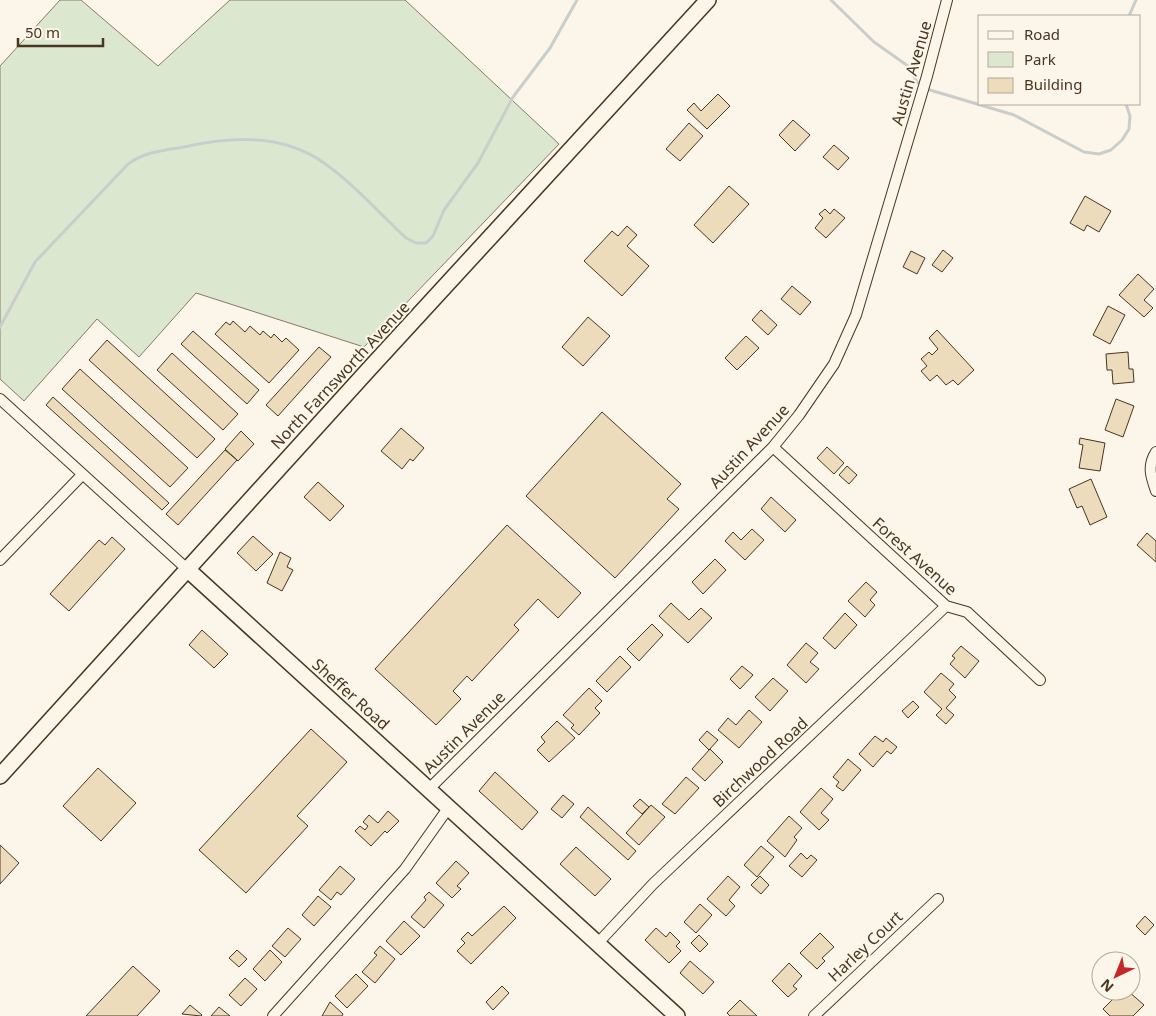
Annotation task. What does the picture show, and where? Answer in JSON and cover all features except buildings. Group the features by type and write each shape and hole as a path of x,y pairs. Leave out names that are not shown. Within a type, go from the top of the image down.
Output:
{"main road":[{"name":"North Farnsworth Avenue","path":"0,776 708,0"},
{"name":"Sheffer Road","path":"187,570 677,1016"}],"street":[{"name":"Austin Avenue","path":"428,788 773,447 799,415 834,364 856,316 927,76 947,0"},
{"name":"Sheffer Road","path":"0,399 187,570"},
{"name":"Forest Avenue","path":"773,447 946,606 966,612 1040,680"},
{"path":"1156,452 1150,466 1151,477 1156,491"},
{"path":"0,560 82,475"},
{"name":"Birchwood Road","path":"598,943 653,884 946,606"},
{"path":"273,1016 405,870 449,807"},
{"name":"Harley Court","path":"814,1016 938,899"}],"green space":[{"path":"60,0 81,0 158,66 230,0 405,0 559,144 364,347 196,293 139,357 97,319 24,401 0,379 0,66"}],"waterway":[{"path":"0,327 35,262 128,164 142,156 165,150 224,140 259,140 293,147 309,154 335,171 406,238 416,243 426,243 433,236 444,210 478,163 513,97 550,48 577,0"},
{"path":"831,0 874,42 908,66 917,82 930,90 978,104"},
{"path":"1129,15 1136,0"},
{"path":"980,105 1014,115 1084,152 1099,154 1111,150 1122,140 1129,129 1130,116 1126,105"}]}
